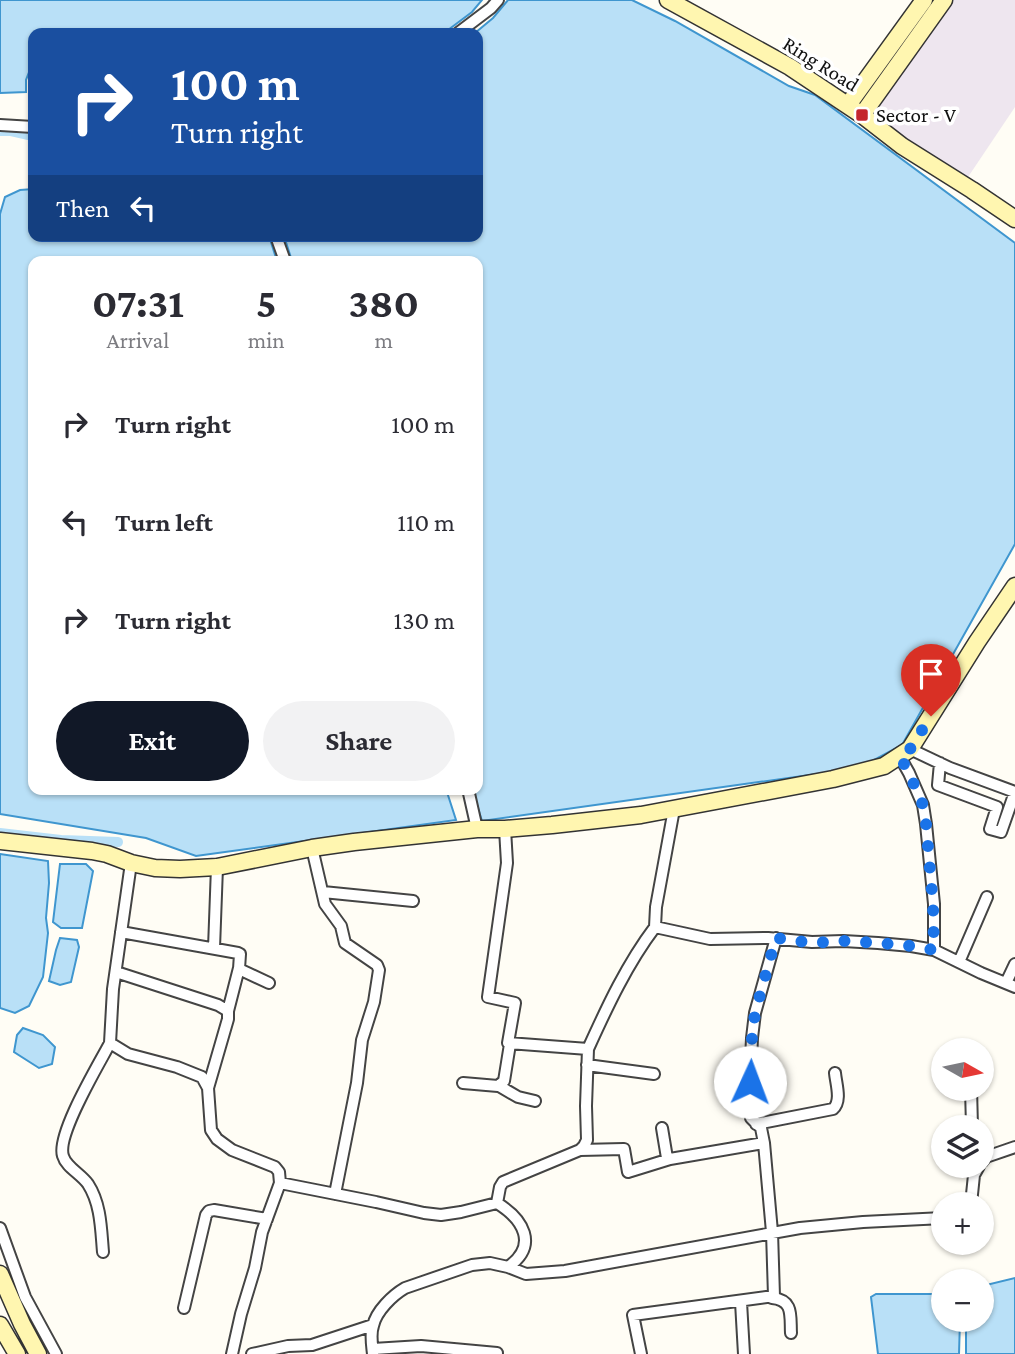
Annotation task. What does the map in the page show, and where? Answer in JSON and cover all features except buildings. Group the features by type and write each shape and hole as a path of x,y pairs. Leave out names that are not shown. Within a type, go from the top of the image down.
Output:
{"street":[{"path":"465,28 498,0"},
{"name":"Ring Road","path":"668,0 790,68 848,105 902,146 1015,219"},
{"path":"848,105 923,11 944,0"},
{"path":"862,115 923,11"},
{"path":"0,125 28,127"},
{"path":"0,841 92,851 155,868 218,867 354,842 477,829 505,830 628,816 833,779 884,766 905,753 1015,586"},
{"path":"905,753 940,763 1015,792 1001,832 990,830 997,807 938,785 940,763"},
{"path":"905,753 925,815 934,950"},
{"path":"469,795 477,829"},
{"path":"580,1150 587,1140 588,1049 613,995 655,927 656,906 674,809"},
{"path":"499,1086 504,1081 515,1003 491,999 487,995 507,863 505,830"},
{"path":"312,848 326,907 341,926 345,943 377,965 379,970 374,1002 362,1040 357,1083 335,1194"},
{"path":"103,1252 99,1213 89,1187 64,1160 61,1153 80,1098 110,1043 113,989 131,863"},
{"path":"214,948 218,867"},
{"path":"323,892 413,901"},
{"path":"959,962 988,897"},
{"path":"655,927 710,939 776,938 812,943 843,941 911,946 934,950 1010,985 1015,964"},
{"path":"121,932 240,954 228,1019 208,1088 211,1130 216,1139 232,1150 275,1167 279,1172 280,1183 262,1232 232,1354"},
{"path":"772,1298 775,1294 772,1232 764,1143 761,1128 751,1118 749,1104 755,1013 776,938"},
{"path":"239,968 269,983"},
{"path":"116,972 218,1005 228,1011"},
{"path":"110,1043 128,1054 177,1067 202,1077 208,1088"},
{"path":"510,1044 588,1049"},
{"path":"587,1065 654,1074"},
{"path":"756,1124 833,1109 838,1101 835,1073"},
{"path":"463,1083 499,1086 518,1097 535,1101"},
{"path":"662,1128 667,1158 670,1159"},
{"path":"497,1203 503,1182 580,1150 624,1149 628,1172 670,1159 764,1143"},
{"path":"994,1154 1015,1147"},
{"path":"280,1183 441,1215 497,1203 509,1210 523,1230 525,1247 520,1258 508,1267"},
{"path":"184,1308 209,1211 267,1219"},
{"path":"497,1353 421,1346 373,1352 373,1325 384,1306 396,1293 472,1265 490,1263 526,1273 565,1271 772,1232 863,1222 931,1219"},
{"path":"0,1228 25,1297 56,1354"},
{"path":"0,1274 38,1354"},
{"path":"641,1354 633,1315 782,1299 790,1309 791,1333"},
{"path":"741,1302 744,1354"},
{"path":"0,1325 17,1354"},
{"path":"252,1354 288,1346 312,1350 373,1325"}],"shaded area":[{"path":"952,0 1015,0 1015,107 966,180 872,114"}],"water":[{"path":"0,0 482,0 472,12 451,28 28,28 26,92 0,93"},
{"path":"508,0 632,0 675,21 789,86 815,95 1015,243 1015,544 902,745 859,768 482,821 474,795 483,795 483,256 290,256 286,242 483,242 481,28"},
{"path":"28,189 28,242 271,242 275,256 28,256 28,795 448,795 456,820 196,856 146,838 0,814 0,214 5,197"},
{"path":"0,854 48,861 48,933 43,977 29,1006 15,1013 0,1008"},
{"path":"60,864 86,864 93,871 82,928 61,928 53,922"},
{"path":"60,938 77,940 79,947 71,982 60,985 49,981"},
{"path":"23,1028 43,1035 55,1047 52,1064 39,1068 14,1052 17,1035"},
{"path":"1015,1278 1015,1354 966,1354 966,1332 994,1332 994,1283"},
{"path":"876,1294 931,1294 931,1332 960,1332 959,1354 878,1354 871,1297"}],"waterway":[{"path":"0,131 28,135"},
{"path":"0,833 61,840 118,842"}],"place":[{"name":"Sector - V","path":"862,115"}],"route":[{"path":"750,1082 755,1013 776,938 812,943 878,943 934,950 933,904 923,805 900,757 910,749 931,716"}]}
